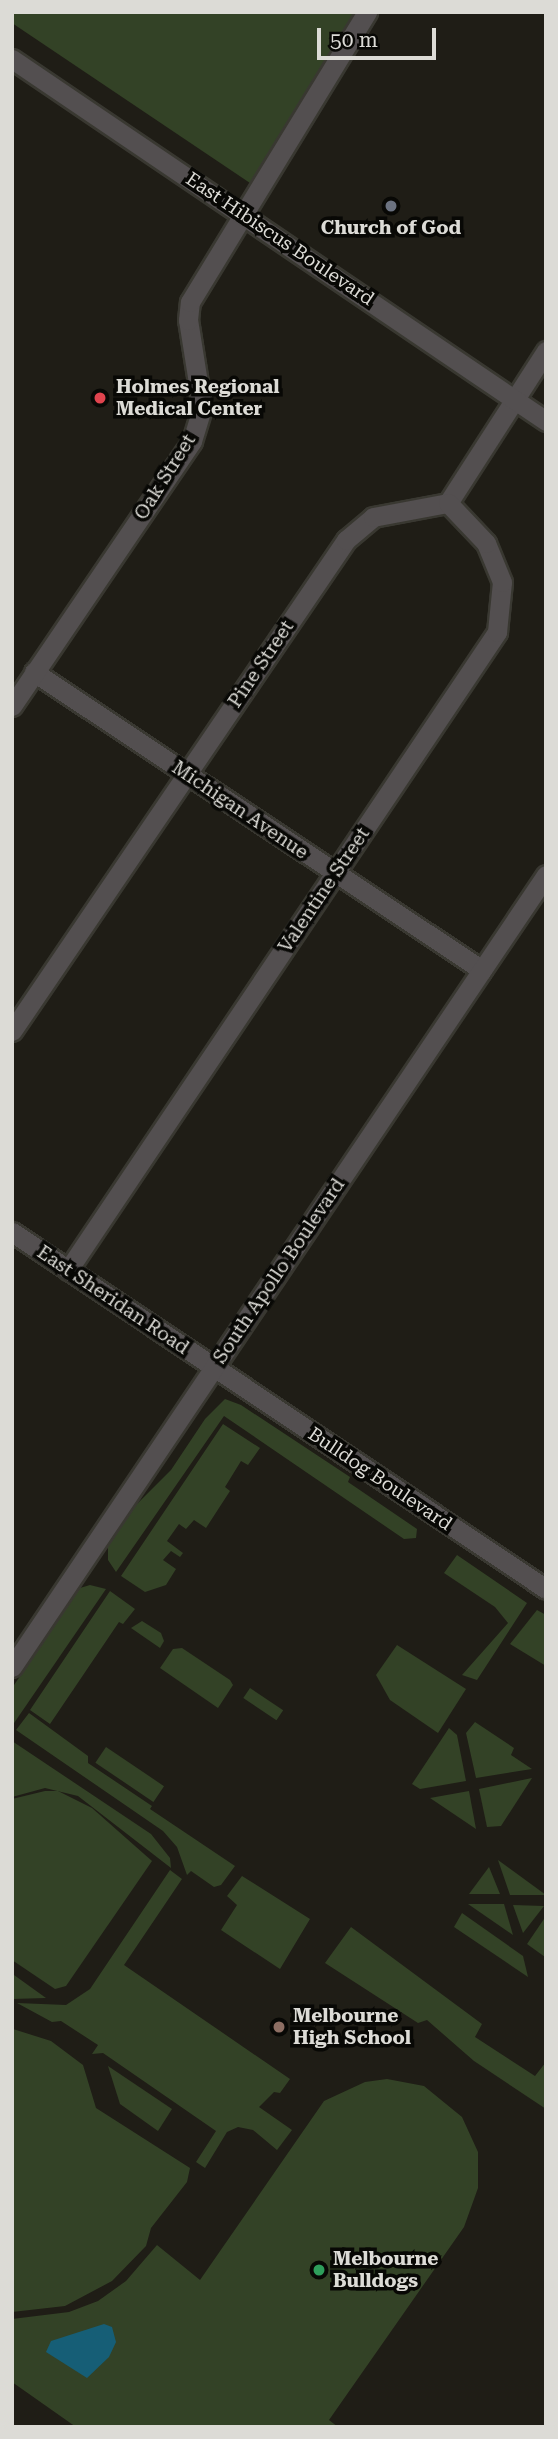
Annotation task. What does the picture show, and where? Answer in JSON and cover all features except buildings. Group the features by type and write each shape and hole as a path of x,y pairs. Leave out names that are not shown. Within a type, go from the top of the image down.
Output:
{"street":[{"name":"Oak Street","path":"12,706 192,441 202,408 188,320 190,302 241,213 367,12"},
{"name":"East Hibiscus Boulevard","path":"12,59 546,421"},
{"path":"448,503 546,351"},
{"name":"Pine Street","path":"12,1031 346,540 373,517 448,503"},
{"name":"Valentine Street","path":"68,1269 497,632 502,582 486,543 448,503"},
{"name":"Michigan Avenue","path":"34,673 482,970"},
{"name":"South Apollo Boulevard","path":"12,1667 546,875"},
{"name":"East Sheridan Road","path":"12,1232 214,1368"},
{"name":"Bulldog Boulevard","path":"214,1368 546,1589"}],"green space":[{"path":"12,12 358,12 250,183 12,23"},
{"path":"225,1399 241,1405 350,1477 348,1482 417,1529 416,1538 404,1539 224,1416 116,1572 108,1560 108,1543 130,1511 171,1470 205,1419"},
{"path":"223,1424 260,1448 248,1465 241,1461 225,1487 230,1491 206,1528 194,1520 186,1529 179,1524 167,1541 183,1553 180,1557 171,1551 163,1560 176,1569 166,1585 145,1592 121,1576"},
{"path":"457,1555 527,1603 477,1680 462,1675 508,1623 495,1607 444,1573"},
{"path":"90,1585 106,1589 12,1726 12,1688 80,1588"},
{"path":"110,1591 135,1609 123,1624 119,1622 50,1724 30,1710"},
{"path":"537,1610 546,1615 546,1666 510,1644"},
{"path":"142,1621 161,1633 164,1641 160,1648 131,1628"},
{"path":"397,1645 466,1689 438,1733 390,1700 376,1675"},
{"path":"182,1648 230,1680 233,1685 218,1708 160,1668 173,1649"},
{"path":"250,1688 283,1710 276,1720 243,1698"},
{"path":"29,1713 88,1756 88,1763 235,1866 221,1885 214,1887 191,1871 187,1875 177,1847 163,1831 16,1730"},
{"path":"475,1722 514,1748 511,1755 532,1769 476,1778 466,1733"},
{"path":"449,1728 457,1735 466,1781 420,1789 412,1784"},
{"path":"12,1741 151,1834 170,1858 171,1868 78,1796 45,1788 12,1797"},
{"path":"106,1747 164,1786 153,1802 95,1763"},
{"path":"532,1778 501,1826 487,1827 479,1789"},
{"path":"45,1791 58,1791 92,1808 152,1861 66,1986 55,1989 12,1960 12,1799"},
{"path":"469,1791 476,1829 430,1798"},
{"path":"498,1860 546,1895 510,1895"},
{"path":"489,1867 500,1894 469,1894"},
{"path":"170,1870 182,1879 124,1965 290,2079 280,2093 274,2092 259,2107 292,2130 277,2150 253,2130 238,2127 227,2132 205,2168 196,2162 216,2131 103,2053 92,2054 98,2045 61,2021 52,2022 17,2003 66,2005 90,1989"},
{"path":"242,1876 310,1919 280,1969 221,1930 237,1905 227,1896"},
{"path":"468,1904 504,1904 513,1935"},
{"path":"513,1905 544,1906 523,1933"},
{"path":"462,1913 523,1956 528,1977 454,1927"},
{"path":"546,1916 546,1957 545,1957 527,1944"},
{"path":"351,1927 482,2024 475,2037 535,2076 546,2062 546,2109 474,2061 427,2020 418,2023 325,1963"},
{"path":"12,1967 14,1975 46,1998 12,1999"},
{"path":"13,2029 51,2041 83,2065 96,2108 190,2168 187,2182 151,2228 146,2246 112,2281 65,2306 12,2312"},
{"path":"108,2066 172,2109 158,2131 120,2104"},
{"path":"387,2079 424,2086 462,2117 478,2152 478,2188 464,2227 329,2420 338,2427 76,2427 12,2382 12,2319 69,2312 98,2301 126,2281 157,2245 200,2280 324,2101 365,2082"}],"water":[{"path":"104,2324 112,2327 116,2342 109,2357 87,2378 46,2352 51,2341"}],"place":[{"name":"Church of God","path":"391,206"},
{"name":"Holmes Regional Medical Center","path":"100,398"},
{"name":"Melbourne High School","path":"279,2027"},
{"name":"Melbourne Bulldogs","path":"319,2270"}]}
